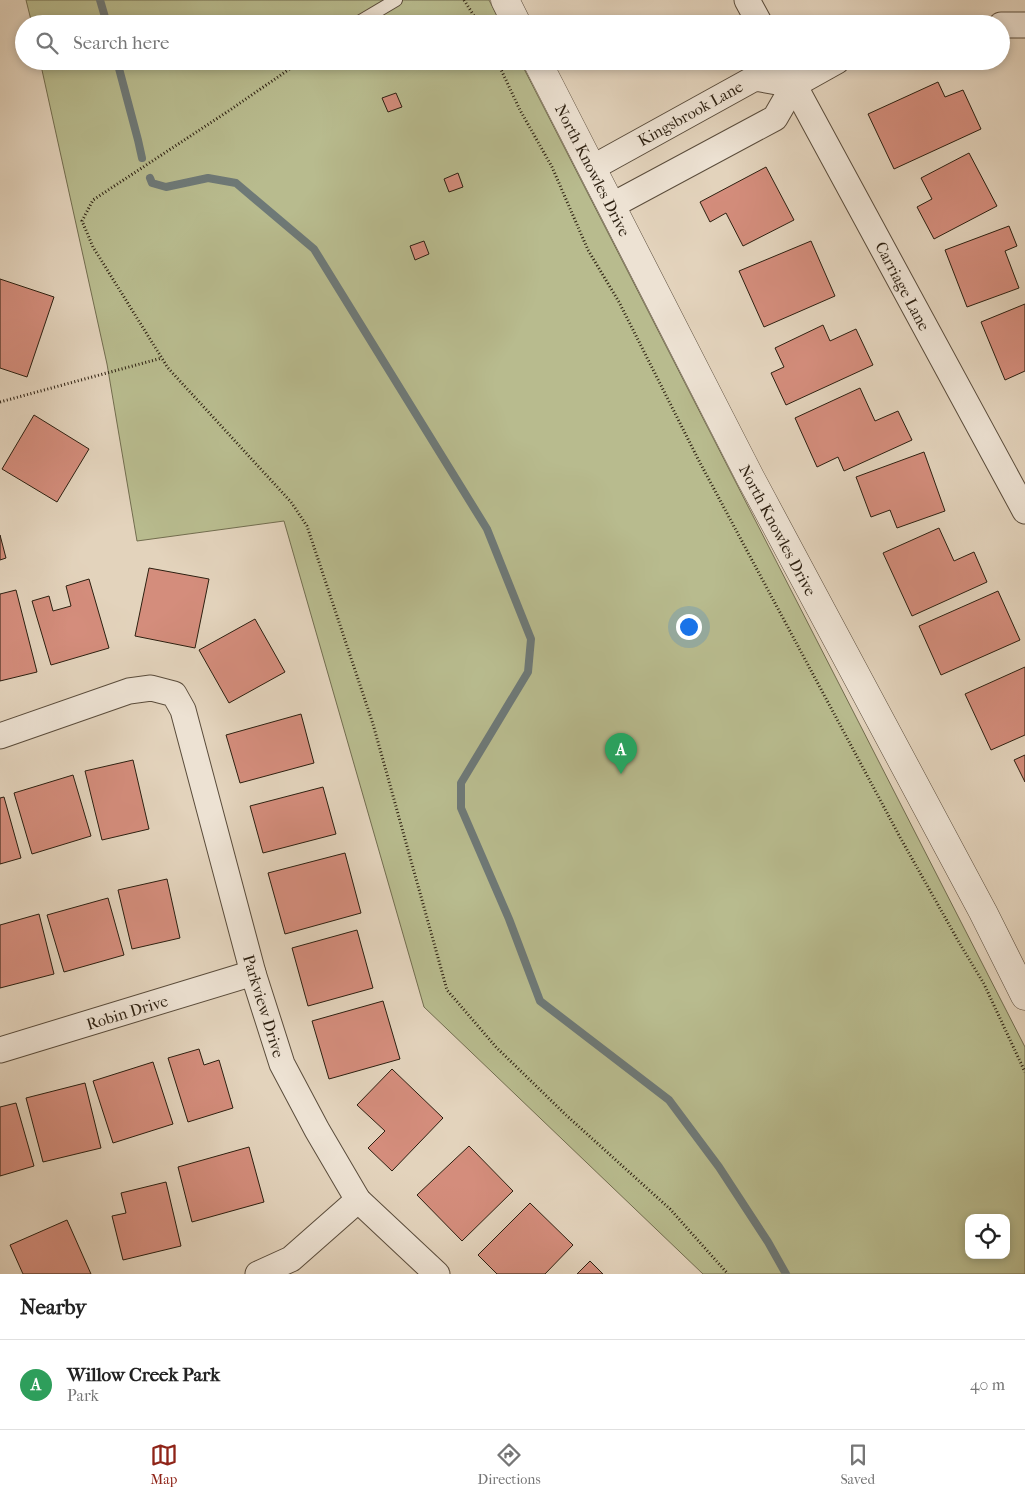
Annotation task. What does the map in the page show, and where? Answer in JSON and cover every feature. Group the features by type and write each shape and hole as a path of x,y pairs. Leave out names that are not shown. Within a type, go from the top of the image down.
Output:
{"street":[{"path":"505,0 512,15"},
{"path":"747,0 755,15"},
{"path":"1010,25 1025,25"},
{"name":"North Knowles Drive","path":"542,70 750,477 983,912 1025,996"},
{"name":"Carriage Lane","path":"786,70 1025,512"},
{"path":"611,206 775,118 794,84 820,70"},
{"name":"Kingsbrook Lane","path":"592,168 754,78 794,84"},
{"name":"Parkview Drive","path":"0,736 129,691 151,688 174,694 183,710 253,974 282,1064 316,1130 358,1200 437,1274"},
{"name":"Robin Drive","path":"0,1050 253,974"},
{"path":"258,1274 291,1259 358,1200"}],"lane":[{"path":"371,15 396,0"}],"path":[{"path":"464,0 473,15"},
{"path":"288,70 93,200 82,221 93,247 168,368 291,502 307,526 373,724 446,990 496,1046 566,1115 670,1209 728,1274"},
{"path":"501,70 520,110 552,167 588,250 619,302 698,460 901,839 984,984 1025,1072"},
{"path":"0,402 162,358"}],"green space":[{"path":"26,0 489,0 496,15 30,15"},
{"path":"42,70 525,70 1025,1047 1025,1274 703,1274 424,1007 284,521 137,541 107,364"}],"building":[{"path":"938,82 945,97 963,90 981,129 894,169 868,114"},
{"path":"396,93 402,107 388,112 382,98"},
{"path":"969,153 997,206 934,239 917,207 932,199 921,178"},
{"path":"766,167 794,220 743,246 726,213 710,222 700,202"},
{"path":"458,173 463,187 449,192 444,179"},
{"path":"1009,226 1017,246 1005,251 1019,288 967,307 945,250"},
{"path":"424,241 429,254 415,260 410,246"},
{"path":"811,241 835,296 764,327 739,271"},
{"path":"0,279 54,297 27,377 0,368"},
{"path":"1025,304 1025,371 1005,380 981,322"},
{"path":"823,325 830,341 856,329 873,365 786,405 771,373 784,367 775,348"},
{"path":"860,388 875,421 898,411 912,440 844,471 838,457 817,467 795,418"},
{"path":"34,415 89,449 57,502 2,469"},
{"path":"924,452 945,511 897,528 890,510 871,517 856,477"},
{"path":"939,528 954,561 974,552 987,582 912,616 883,553"},
{"path":"0,535 6,558 0,560"},
{"path":"149,568 209,579 195,648 135,636"},
{"path":"89,579 109,648 51,665 32,601 49,596 53,611 71,606 66,586"},
{"path":"16,590 37,672 0,681 0,594"},
{"path":"998,591 1020,640 941,675 919,626"},
{"path":"255,619 285,672 229,703 199,650"},
{"path":"1025,667 1025,735 991,750 965,694"},
{"path":"301,714 314,763 240,783 226,735"},
{"path":"1025,755 1025,782 1014,760"},
{"path":"133,760 149,829 102,840 85,771"},
{"path":"73,775 91,836 32,854 14,793"},
{"path":"323,787 336,834 263,853 250,806"},
{"path":"4,797 21,858 0,864 0,798"},
{"path":"345,853 361,913 285,934 268,873"},
{"path":"167,879 180,938 132,949 118,890"},
{"path":"108,898 124,955 64,972 47,915"},
{"path":"39,914 54,974 0,988 0,925"},
{"path":"357,930 373,988 308,1006 292,948"},
{"path":"383,1001 400,1059 329,1079 312,1021"},
{"path":"199,1049 204,1065 219,1060 233,1108 188,1122 168,1058"},
{"path":"153,1062 173,1124 113,1143 93,1081"},
{"path":"392,1069 443,1118 392,1171 368,1148 385,1131 357,1105"},
{"path":"85,1083 101,1148 43,1162 26,1098"},
{"path":"16,1103 34,1166 0,1176 0,1107"},
{"path":"469,1146 513,1191 462,1241 417,1195"},
{"path":"249,1147 264,1202 192,1222 178,1167"},
{"path":"166,1182 181,1246 123,1260 112,1216 126,1213 121,1193"},
{"path":"530,1203 573,1245 545,1274 497,1274 478,1255"},
{"path":"67,1220 91,1274 23,1274 10,1245"},
{"path":"590,1261 603,1274 577,1274"}],"waterway":[{"path":"100,0 104,15"},
{"path":"119,70 142,158"},
{"path":"150,178 152,183 166,187 208,178 236,183 314,249 487,529 531,639 528,672 461,783 461,808 509,919 540,1001 669,1100 719,1167 768,1242 786,1274"}],"place":[{"name":"Willow Creek Park","path":"621,774"}]}
